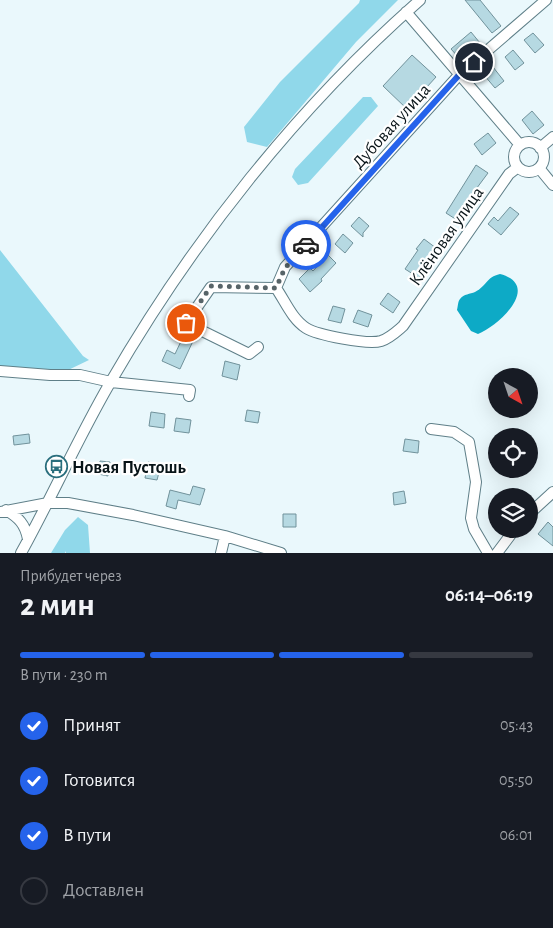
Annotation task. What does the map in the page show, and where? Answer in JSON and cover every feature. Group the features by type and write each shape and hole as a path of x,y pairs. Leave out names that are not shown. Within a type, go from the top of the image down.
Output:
{"street":[{"path":"21,553 111,382 166,293 229,205 284,138 342,74 420,0"},
{"name":"Дубовая улица","path":"276,288 285,268 459,75 546,0"},
{"path":"406,12 520,145"},
{"path":"540,148 553,137"},
{"path":"531,143 540,148 544,158 539,168 528,172 522,171 518,167 514,156 520,145 531,143"},
{"name":"Клёновая улица","path":"276,288 297,321 307,329 317,333 368,343 381,341 394,334 403,326 509,174 518,167"},
{"path":"539,168 553,185"},
{"path":"258,347 249,354 186,323 211,286 276,288"},
{"path":"0,370 50,375 80,375 111,382 190,390 188,396"},
{"path":"430,429 454,432 469,442 476,482 471,518 474,529 488,553"},
{"path":"538,506 553,492"},
{"path":"3,511 48,503 77,504 225,536 280,553"},
{"path":"3,511 22,522 28,539"},
{"path":"221,553 225,536"},
{"path":"497,553 508,538"}],"shaded area":[{"path":"360,0 398,0 356,42 267,147 247,142 244,127 280,82"},
{"path":"363,97 371,97 378,106 308,183 298,185 292,177 295,169"},
{"path":"0,250 83,356 89,360 62,373 0,373"},
{"path":"500,274 512,279 517,287 517,296 513,305 487,330 478,334 471,331 457,310 459,300 463,296 479,290 492,277"},
{"path":"78,517 88,525 90,553 66,553 66,551 65,553 51,553 65,530"}],"building":[{"path":"465,0 480,0 501,26 492,33"},
{"path":"471,32 480,43 460,59 451,49"},
{"path":"533,33 544,45 535,53 524,40"},
{"path":"513,50 524,63 515,70 505,57"},
{"path":"412,55 436,77 407,109 383,86"},
{"path":"493,67 504,81 495,88 484,75"},
{"path":"532,111 544,125 533,134 522,120"},
{"path":"488,133 496,143 482,155 474,144"},
{"path":"476,165 488,173 462,208 465,210 457,220 446,213"},
{"path":"510,207 519,214 501,235 488,224 494,217 498,221"},
{"path":"359,217 369,226 363,233 363,237 351,226"},
{"path":"343,234 353,243 345,253 335,244"},
{"path":"424,239 436,248 425,263 428,265 419,278 405,269"},
{"path":"328,255 336,263 321,279 322,281 310,292 299,279 310,268 313,271"},
{"path":"388,293 400,302 393,313 380,304"},
{"path":"333,306 345,309 341,323 328,320"},
{"path":"358,310 372,315 368,327 353,322"},
{"path":"183,337 193,341 180,369 162,361 167,350 175,354"},
{"path":"225,361 240,365 237,380 222,376"},
{"path":"247,410 260,412 258,423 245,421"},
{"path":"151,412 165,414 164,428 149,426"},
{"path":"176,418 191,420 189,433 174,431"},
{"path":"29,434 30,443 14,445 13,436"},
{"path":"405,439 419,441 418,453 403,451"},
{"path":"100,461 110,462 108,476 98,474"},
{"path":"148,462 161,465 157,480 145,478"},
{"path":"193,486 205,489 200,505 178,500 176,509 166,506 170,490 190,495"},
{"path":"404,491 406,503 394,505 393,493"},
{"path":"283,514 296,514 296,527 283,527"},
{"path":"548,522 553,527 553,546 538,534"}],"way so far":[{"path":"186,323 211,286 276,288 285,268 306,245"}],"place":[{"name":"Новая Пустошь","path":"56,467"}],"route":[{"path":"306,245 459,75 474,62"}]}
